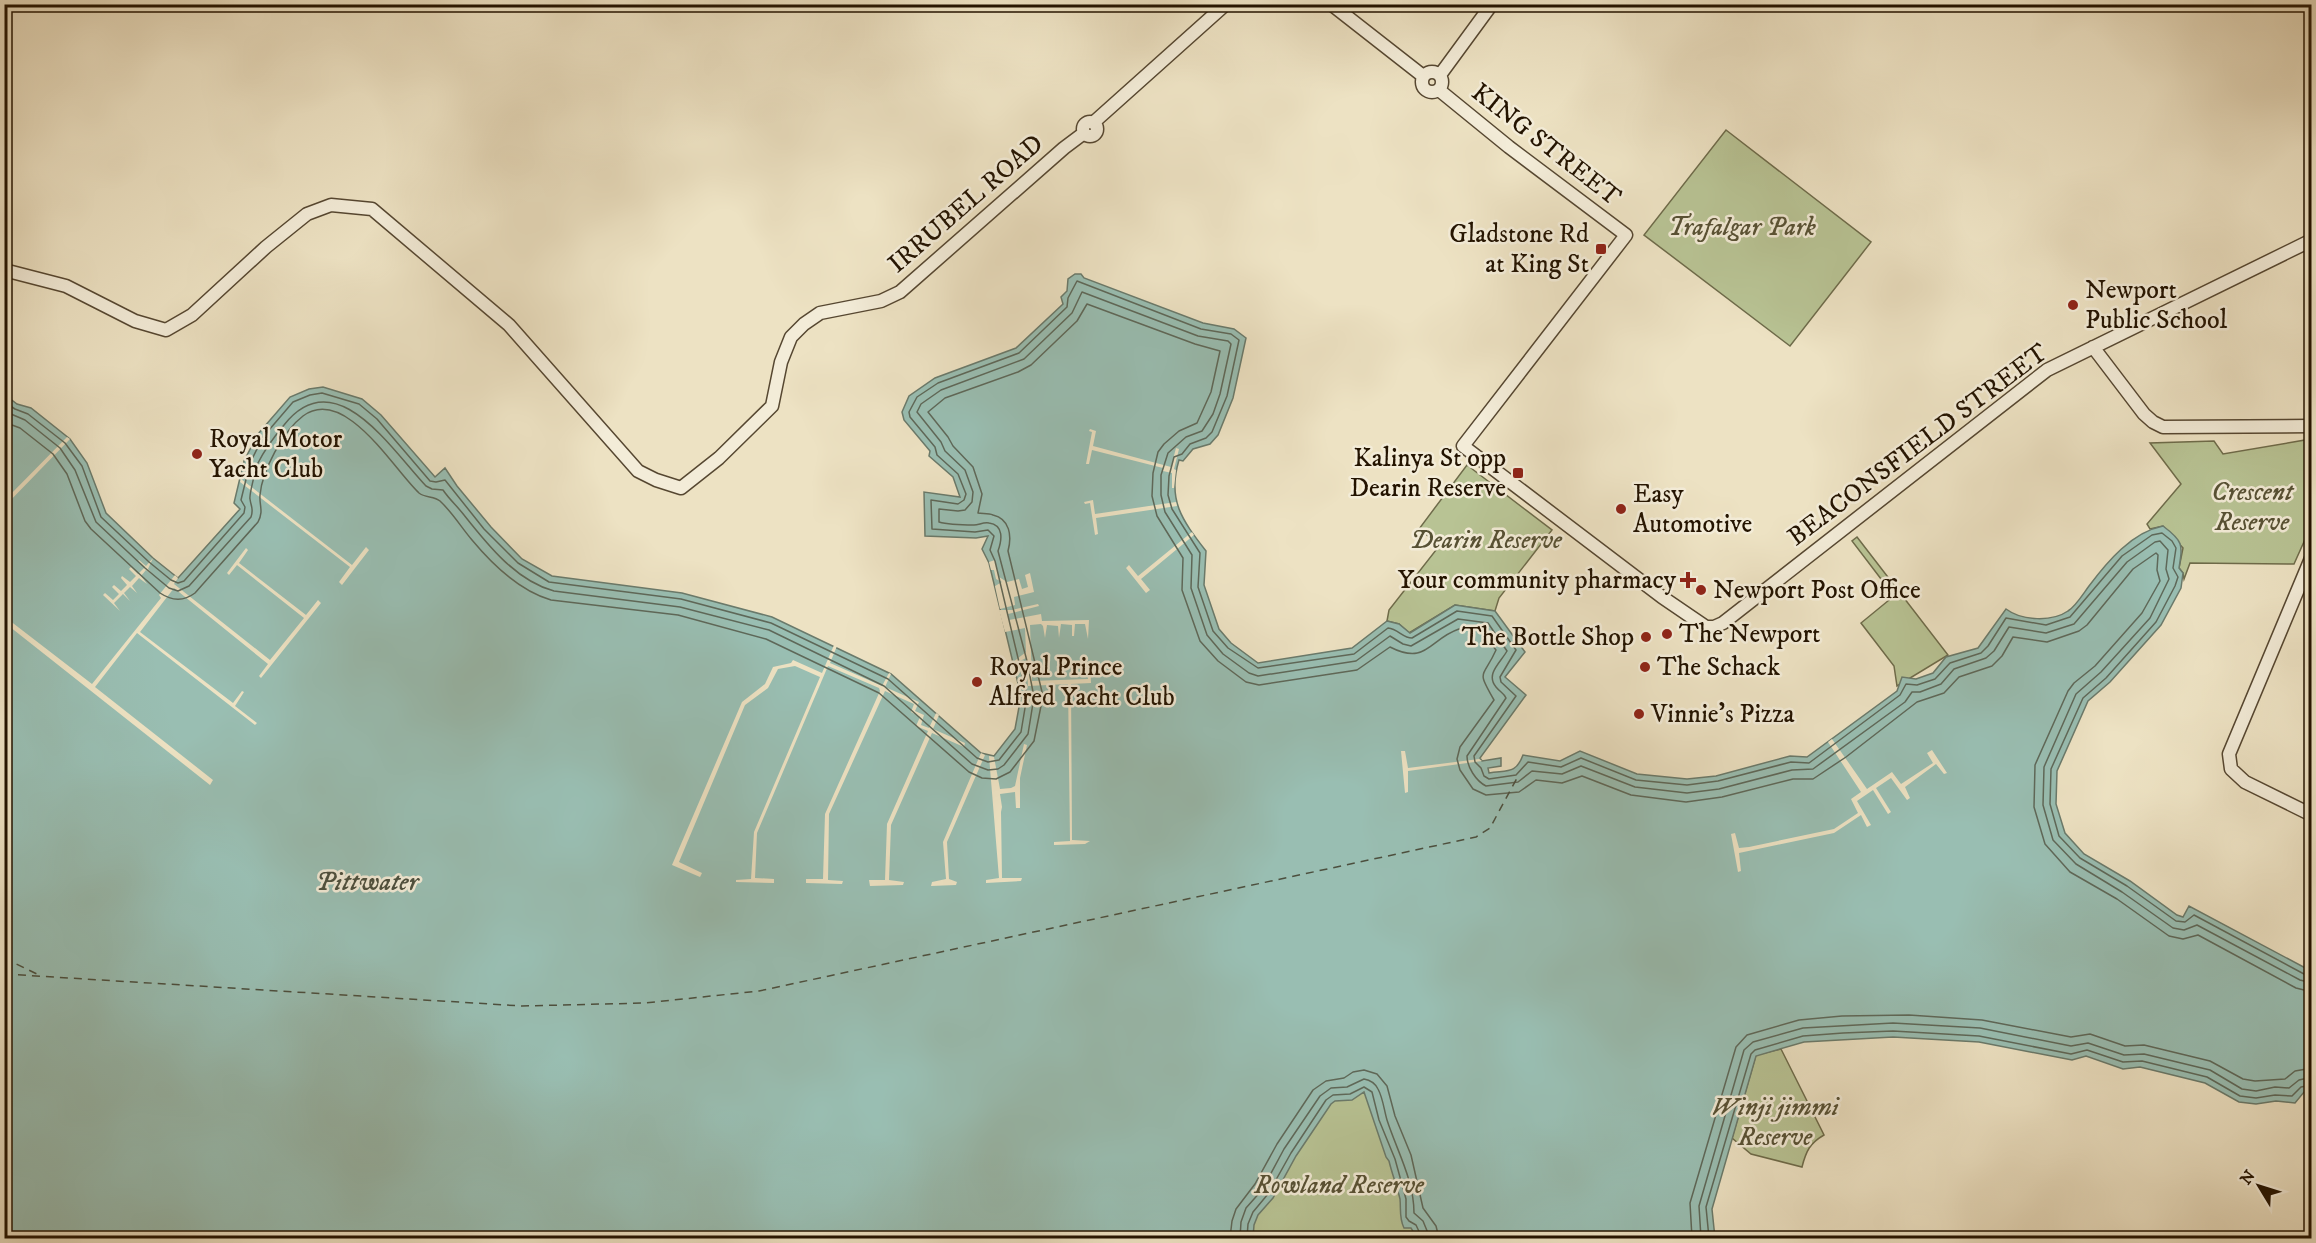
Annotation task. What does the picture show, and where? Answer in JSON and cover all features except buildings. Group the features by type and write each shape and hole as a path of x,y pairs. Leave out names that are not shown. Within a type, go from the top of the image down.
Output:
{"street":[{"name":"IRRUBEL ROAD","path":"4,270 66,286 135,321 166,330 192,315 282,233 307,214 331,205 372,209 509,325 638,471 681,488 719,458 772,406 781,362 791,337 804,324 820,313 880,301 900,292 1064,148 1084,133 1089,136 1094,134 1096,128 1093,123 1226,4"},
{"path":"1331,4 1423,76"},
{"path":"1440,75 1432,71 1423,76 1421,84 1425,90 1433,92 1439,90 1442,84 1440,75 1492,4"},
{"name":"KING STREET","path":"1439,90 1509,147 1626,235 1463,446"},
{"name":"BEACONSFIELD STREET","path":"1463,446 1662,597 1701,625 1714,627 1723,623 2047,370 2312,240"},
{"path":"2093,347 2144,414 2163,427 2312,426"},
{"path":"2312,556 2241,722 2228,761 2236,776 2245,783 2312,815"}],"green space":[{"name":"Trafalgar Park","path":"1726,130 1871,242 1790,346 1644,235"},
{"name":"Crescent Reserve","path":"2311,439 2311,526 2294,564 2190,563 2184,579 2179,568 2183,548 2163,526 2150,529 2147,524 2181,484 2150,443 2214,441 2223,454"},
{"name":"Dearin Reserve","path":"1467,465 1552,530 1499,598 1495,611 1455,605 1409,633 1399,624 1387,621 1389,610 1440,545 1419,529"},
{"path":"1857,537 1948,655 1897,686 1894,666 1861,623 1894,596 1852,541"},
{"name":"Rowland Reserve","path":"1390,1014 1459,1238 1163,1238"},
{"name":"Winji jimmi Reserve","path":"1781,1049 1824,1135 1809,1148 1802,1167 1751,1154 1732,1138 1756,1055"}],"water":[{"name":"Pittwater","path":"1075,274 1081,274 1084,278 1203,323 1234,329 1246,338 1233,398 1218,435 1210,444 1193,449 1183,461 1179,460 1176,474 1175,487 1179,509 1206,551 1204,585 1219,629 1231,643 1258,663 1352,648 1387,621 1399,624 1410,633 1455,605 1495,611 1525,652 1505,677 1526,695 1480,758 1482,761 1501,758 1501,766 1488,768 1489,773 1514,768 1523,755 1560,761 1580,751 1637,774 1687,779 1716,776 1790,756 1807,757 1897,691 1902,677 1916,679 1933,673 1946,657 1978,648 2006,609 2020,616 2037,619 2054,617 2068,611 2121,549 2141,535 2163,526 2180,544 2179,568 2183,573 2181,588 2161,625 2110,682 2088,701 2057,771 2056,804 2065,833 2084,854 2130,881 2177,915 2183,917 2189,906 2311,971 2311,1089 2304,1092 2295,1103 2276,1101 2256,1104 2239,1102 2205,1083 2140,1067 2123,1069 2086,1056 2072,1060 1979,1042 1893,1037 1804,1042 1756,1056 1712,1209 1715,1238 1417,1238 1411,1228 1404,1228 1402,1224 1400,1199 1364,1092 1352,1100 1335,1101 1331,1104 1296,1156 1273,1198 1258,1215 1253,1238 5,1238 4,394 17,404 31,408 70,439 87,463 106,513 153,558 178,578 240,509 234,503 244,461 258,434 290,397 309,389 323,387 362,399 381,415 435,477 445,468 491,527 522,559 552,576 682,593 772,617 891,674 981,753 994,756 1015,729 1021,696 989,563 982,549 988,536 976,538 925,536 924,492 960,497 953,477 929,456 930,451 904,420 902,412 909,396 935,378 1016,348 1063,304 1061,297 1067,291 1068,279"}],"pier":[{"path":"1090,429 1096,431 1093,446 1171,467 1176,448 1179,449 1174,469 1176,470 1174,488 1172,488 1172,473 1163,471 1163,468 1092,450 1089,464 1086,464 1092,432 1089,431"},
{"path":"67,437 70,439 5,506 5,500"},
{"path":"241,479 352,565 366,547 369,550 342,585 339,582 350,567 240,482"},
{"path":"1093,500 1095,514 1176,502 1177,506 1096,518 1098,534 1095,535 1090,503 1085,504 1084,502"},
{"path":"1192,532 1194,535 1141,579 1150,590 1146,593 1126,568 1129,565 1138,576"},
{"path":"246,548 248,550 239,563 306,615 318,600 321,603 261,678 259,676 268,664 174,588 140,632 233,703 242,691 244,692 235,706 257,723 255,725 137,633 95,687 213,780 210,785 5,623 5,617 92,684 161,598 159,595 175,575 178,578 174,584 270,660 304,618 237,565 229,575 227,573"},
{"path":"153,558 148,569 153,575 146,570 141,576 147,584 139,578 132,586 137,593 130,587 124,593 130,601 123,594 114,603 120,611 103,595 105,593 113,600 119,594 112,587 114,585 121,591 127,585 121,578 122,576 130,582 136,576 129,569 131,567 138,574 145,567 138,561 146,566"},
{"path":"995,560 999,577 1007,582 1019,579 1022,589 1028,587 1025,575 1030,573 1034,592 1014,597 1015,605 1000,609 995,586 1002,582 996,579 989,562"},
{"path":"1038,604 1039,606 1008,614 1009,620 1041,614 1042,621 1089,620 1088,639 1085,624 1075,624 1074,636 1072,636 1072,625 1061,624 1059,638 1058,626 1047,625 1045,638 1041,624 1030,625 1032,681 1088,679 1087,664 1090,663 1091,683 1071,684 1072,840 1090,841 1085,844 1054,845 1054,842 1070,841 1068,684 1028,686 1026,658 1014,664 1013,662 1026,652 1025,628 1005,632 999,610 1012,610"},
{"path":"834,645 837,646 830,663 882,686 889,673 891,674 885,687 919,702 915,711 924,715 921,725 929,728 936,713 939,715 933,729 965,743 964,747 932,733 891,825 889,880 904,882 903,885 870,886 869,880 885,880 887,824 928,731 916,726 920,717 911,712 914,704 885,691 829,814 828,880 843,881 842,884 806,883 806,879 823,879 825,814 880,691 879,688 828,666 757,833 755,878 774,879 774,883 736,882 736,880 751,879 754,832 820,677 795,666 778,669 768,688 745,705 679,862 702,873 700,877 672,865 742,702 765,684 773,667 791,663 793,660 822,673"},
{"path":"1832,739 1867,789 1892,772 1901,784 1933,763 1927,753 1932,750 1947,773 1944,774 1936,764 1905,787 1910,798 1907,800 1891,778 1876,788 1891,812 1888,814 1873,790 1857,801 1871,825 1867,827 1861,815 1834,833 1739,853 1741,871 1738,872 1731,834 1735,833 1739,848 1749,847 1834,829 1858,813 1851,799 1861,792 1828,742"},
{"path":"1024,744 1027,745 1020,778 1020,808 1016,808 1015,792 1000,794 1002,878 1022,878 1021,881 986,883 986,880 999,878 989,756 994,757 1000,789 1011,788 1015,786"},
{"path":"1401,751 1405,751 1408,768 1479,759 1482,761 1408,771 1408,792 1405,793"},
{"path":"981,753 985,755 947,842 949,879 957,882 956,885 931,886 932,882 946,879 943,842"}],"ferry route":[{"path":"4,974 522,1006 645,1003 759,991 1476,837 1490,828 1517,778"},
{"path":"4,958 37,974"}],"place":[{"name":"Gladstone Rd at King St","path":"1601,249"},
{"name":"Newport Public School","path":"2073,305"},
{"name":"Royal Motor Yacht Club","path":"197,454"},
{"name":"Kalinya St opp Dearin Reserve","path":"1518,473"},
{"name":"Easy Automotive","path":"1621,509"},
{"name":"Your community pharmacy","path":"1688,580"},
{"name":"Newport Post Office","path":"1701,590"},
{"name":"The Newport","path":"1667,634"},
{"name":"The Bottle Shop","path":"1646,637"},
{"name":"The Schack","path":"1645,667"},
{"name":"Royal Prince Alfred Yacht Club","path":"977,682"},
{"name":"Vinnie’s Pizza","path":"1639,714"}]}
